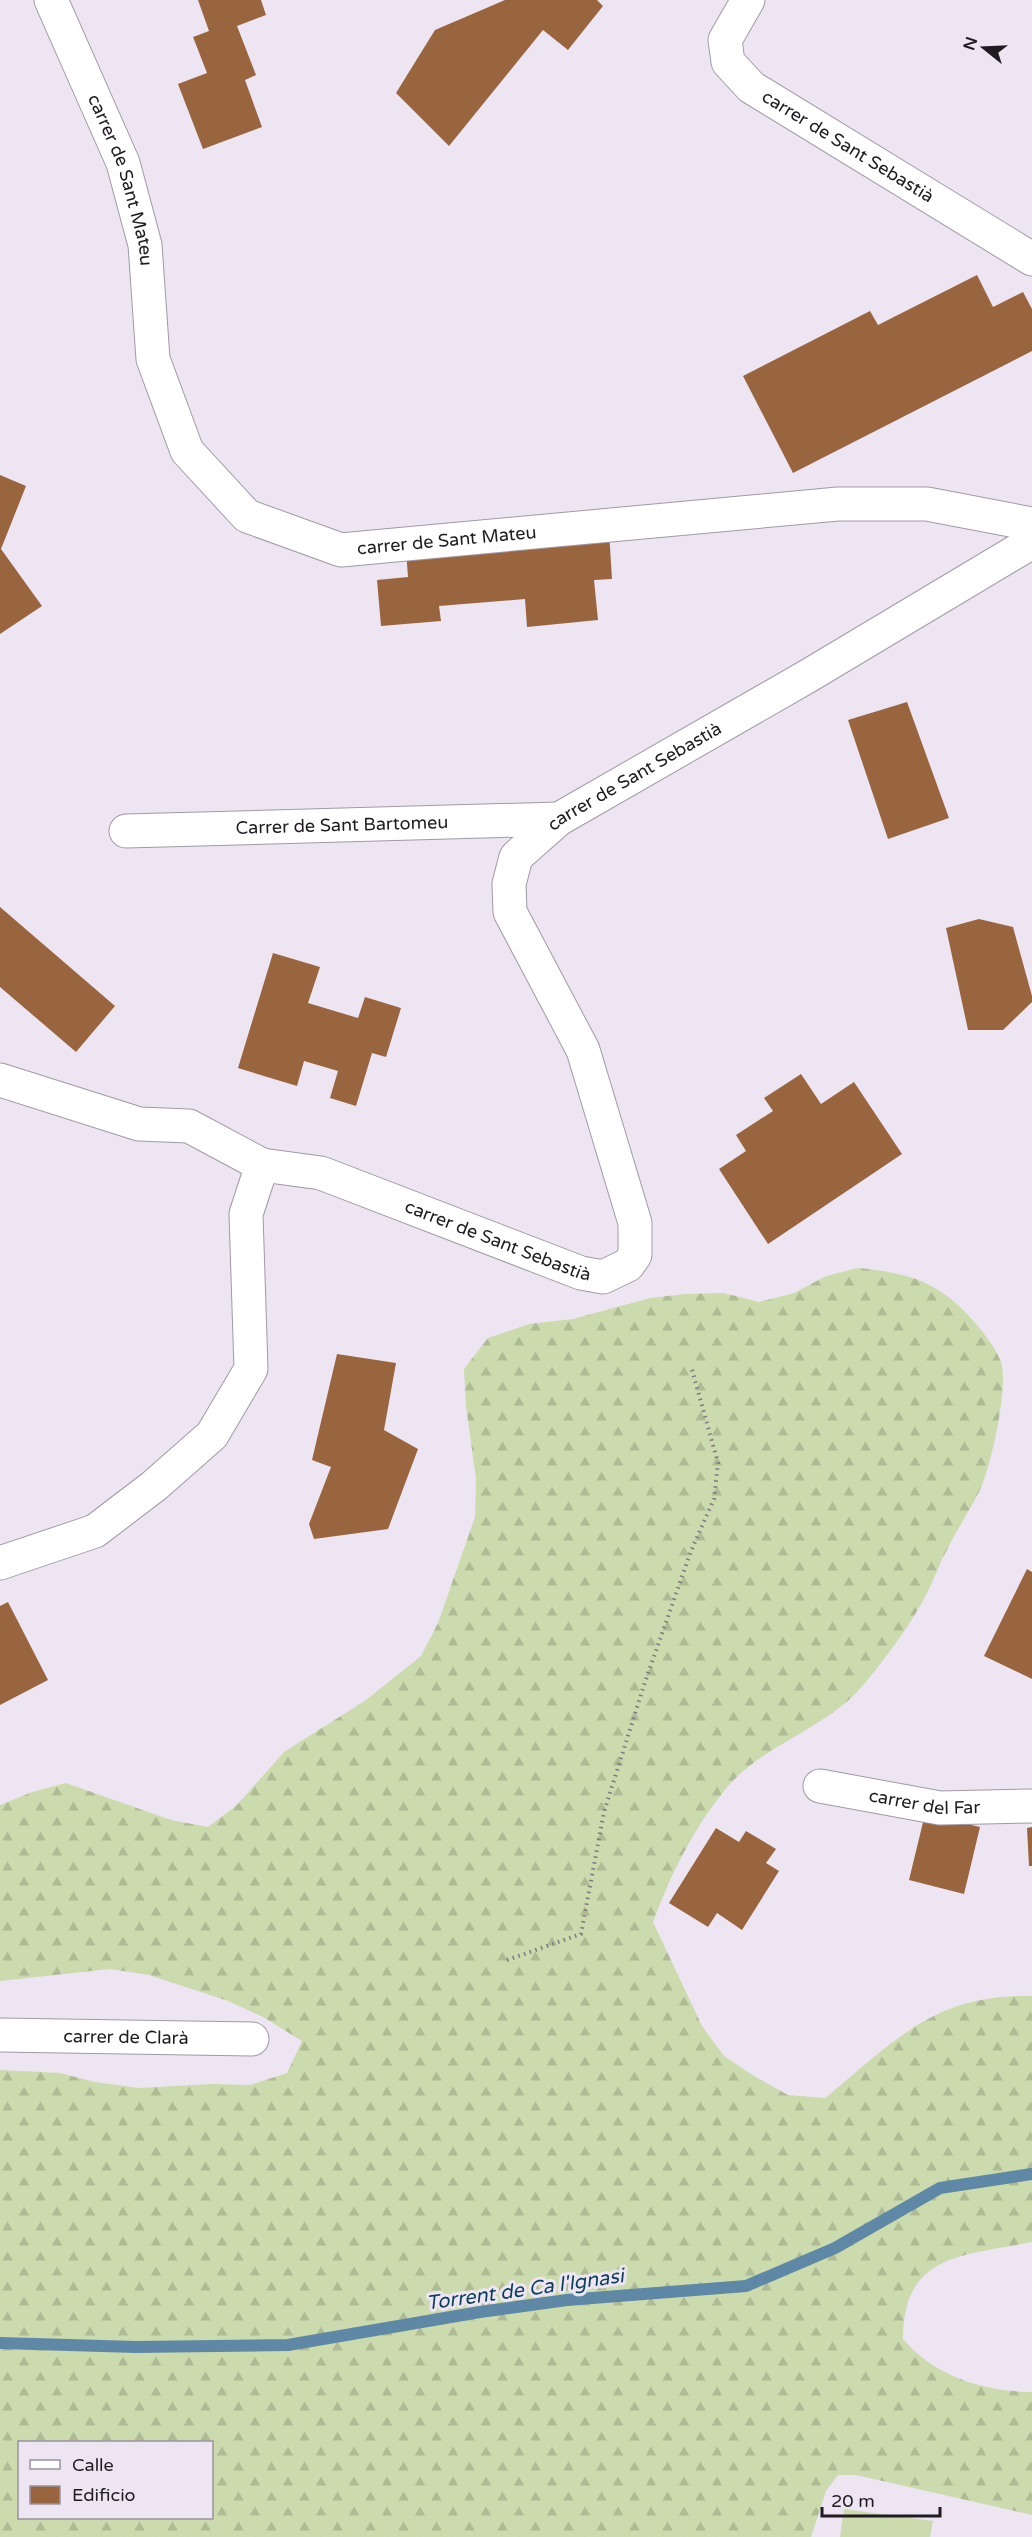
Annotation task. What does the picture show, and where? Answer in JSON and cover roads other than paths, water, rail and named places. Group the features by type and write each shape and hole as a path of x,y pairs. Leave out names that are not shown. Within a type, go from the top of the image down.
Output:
{"street":[{"name":"carrer de Sant Mateu","path":"51,0 123,163 145,245 153,359 187,451 247,516 341,550 838,504 927,504 1032,524"},
{"name":"carrer de Sant Sebastià","path":"748,0 725,40 729,62 751,87 1032,260"},
{"name":"carrer de Sant Sebastià","path":"262,1165 321,1173 581,1273 603,1277 628,1265 635,1255 635,1223 583,1050 510,912 509,884 516,857 558,819 798,682 1032,542"},
{"name":"Carrer de Sant Bartomeu","path":"126,831 558,819"},
{"path":"0,1080 139,1124 189,1126 262,1165 246,1214 251,1369 212,1435 154,1486 95,1531 0,1563"},
{"name":"carrer del Far","path":"820,1786 940,1808 1032,1806"},
{"name":"carrer de Clarà","path":"0,2035 252,2039"}],"waterway":[{"name":"Torrent de Ca l'Ignasi","path":"0,2343 136,2347 288,2345 480,2312 567,2300 746,2286 835,2248 940,2188 1032,2174"}]}
